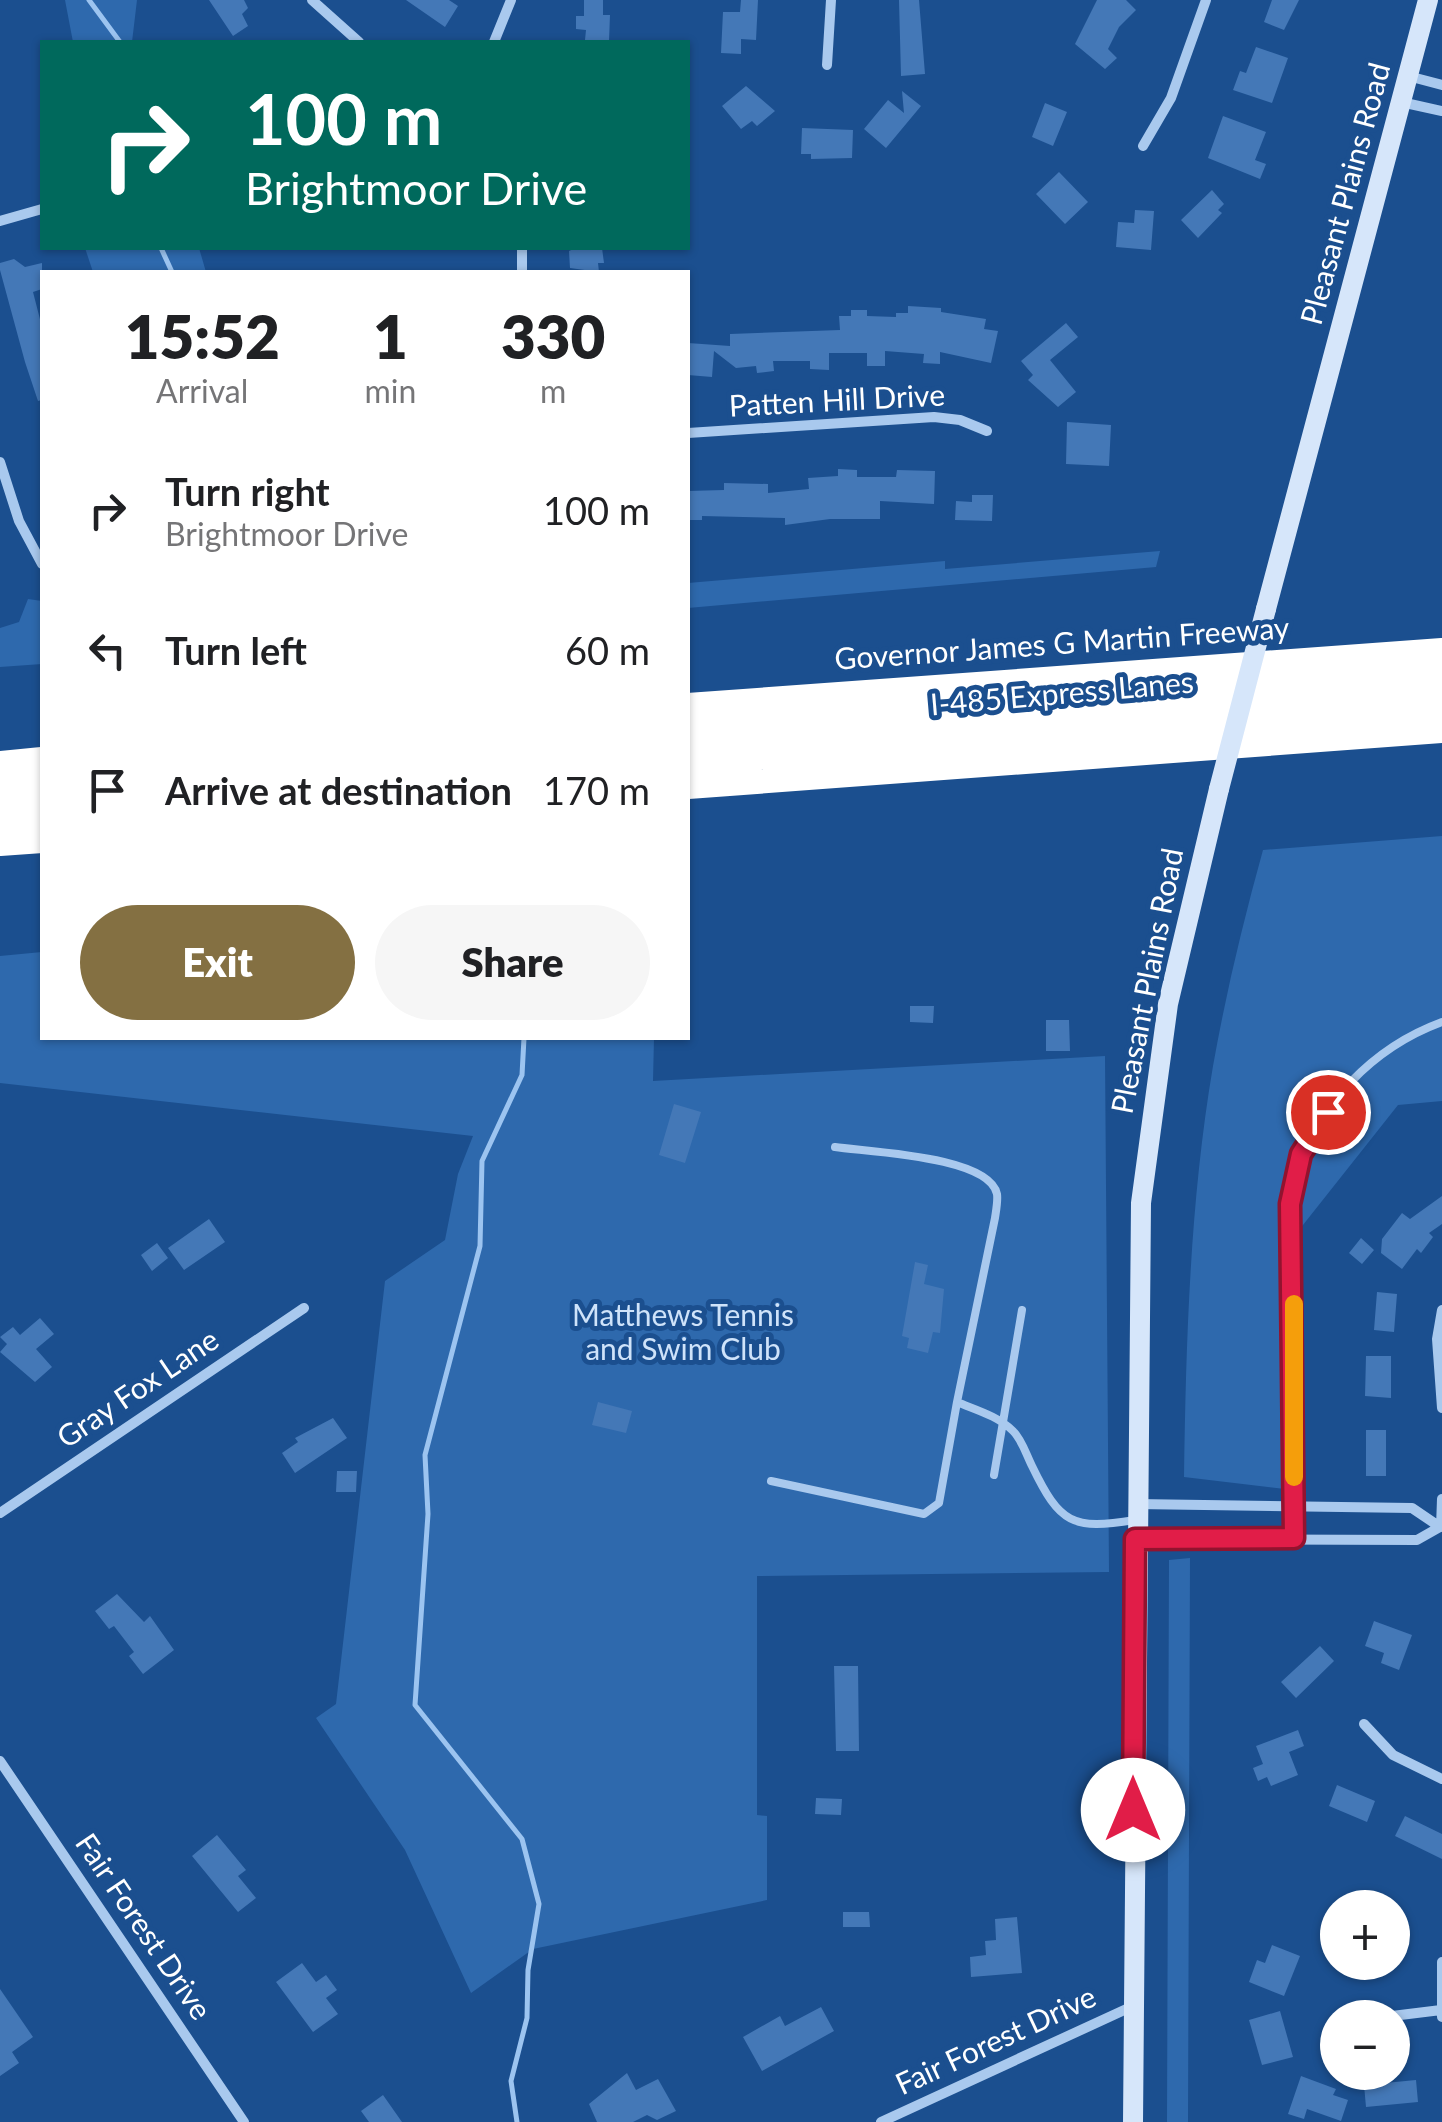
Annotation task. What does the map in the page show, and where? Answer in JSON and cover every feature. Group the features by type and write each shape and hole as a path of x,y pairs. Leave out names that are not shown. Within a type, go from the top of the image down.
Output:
{"highway":[{"name":"Governor James G Martin Freeway","path":"690,708 1442,652"},
{"name":"I-485 Express Lanes","path":"690,736 1442,681"},
{"name":"I-485 Express Lanes","path":"690,761 1099,726 1442,704"},
{"path":"1099,726 1341,734"},
{"path":"690,784 1442,728"},
{"path":"0,766 40,762"},
{"path":"0,790 40,786"},
{"path":"0,817 40,813"},
{"path":"0,842 40,838"}],"street":[{"path":"312,0 357,40"},
{"path":"495,40 511,0"},
{"path":"826,65 831,0"},
{"path":"1143,146 1171,98 1206,0"},
{"name":"Pleasant Plains Road","path":"1133,2122 1135,1521 1141,1203 1151,1111 1168,1004 1219,789 1428,0"},
{"path":"1408,76 1442,85"},
{"path":"1401,102 1442,111"},
{"path":"0,220 40,210"},
{"name":"Patten Hill Drive","path":"690,433 934,417 960,420 987,430"},
{"path":"0,462 19,521 40,560"},
{"name":"Gray Fox Lane","path":"0,1513 304,1308"},
{"path":"1442,1310 1437,1339 1442,1408"},
{"path":"1441,1527 1442,1499"},
{"path":"1135,1521 1294,1506 1412,1508 1441,1527"},
{"path":"1135,1521 1294,1538 1417,1540 1441,1527"},
{"path":"1364,1724 1393,1755 1442,1779"},
{"name":"Fair Forest Drive","path":"0,1760 244,2122"},
{"path":"1442,1962 1442,2017"},
{"name":"Fair Forest Drive","path":"881,2122 1133,2006"},
{"path":"1410,2014 1441,2010"}],"lane":[{"path":"1294,1538 1292,1176 1313,1133 1362,1067 1412,1033 1442,1022"},
{"path":"771,1481 924,1514 939,1503 996,1218 996,1194 984,1176 971,1168 835,1147"},
{"path":"994,1474 1022,1310"},
{"path":"957,1402 1002,1421 1016,1434 1050,1504 1066,1519 1092,1526 1135,1521"}],"green space":[{"path":"65,0 137,0 132,40 73,40"},
{"path":"86,250 200,250 205,270 92,270"},
{"path":"1160,551 1156,567 690,608 690,583 945,561 945,569"},
{"path":"28,599 40,601 40,664 0,667 0,628 19,622"},
{"path":"1442,836 1442,1101 1398,1105 1299,1230 1302,1491 1184,1477 1191,1271 1205,1117 1229,985 1263,850"},
{"name":"Matthews Tennis and Swim Club","path":"40,952 40,1040 654,1040 653,1081 1105,1056 1109,1572 757,1576 757,1815 767,1816 767,1900 533,1949 471,1993 405,1850 316,1718 336,1704 385,1281 445,1240 458,1174 473,1136 0,1083 0,956"},
{"path":"1190,1558 1188,2122 1167,2122 1169,1560"}],"building":[{"path":"209,0 244,0 248,8 242,14 248,26 233,36"},
{"path":"406,0 449,0 458,6 445,27"},
{"path":"584,0 603,0 603,15 610,15 609,40 585,40 586,30 576,29 576,16 584,16"},
{"path":"741,0 758,0 756,40 741,39 741,54 721,53 723,12 740,12"},
{"path":"899,0 919,0 925,74 901,76"},
{"path":"1097,0 1126,0 1136,10 1119,27 1108,49 1117,58 1105,69 1075,44"},
{"path":"1272,0 1299,0 1284,30 1264,22"},
{"path":"1256,47 1288,58 1272,103 1233,90 1240,71 1246,73"},
{"path":"746,86 775,111 757,126 752,121 741,129 722,106"},
{"path":"902,91 921,106 886,148 864,129 888,100 904,113"},
{"path":"1045,103 1067,112 1053,146 1032,137"},
{"path":"1223,116 1266,132 1255,160 1266,164 1260,179 1208,158"},
{"path":"802,128 853,130 852,158 811,159 811,154 801,154"},
{"path":"1059,172 1088,202 1065,224 1036,194"},
{"path":"1212,190 1224,204 1218,210 1222,213 1198,238 1181,220"},
{"path":"1135,210 1154,211 1151,250 1116,247 1118,222 1134,223"},
{"path":"602,250 604,263 598,263 599,270 570,268 569,251"},
{"path":"14,259 25,267 42,263 40,290 33,292 40,319 40,400 25,362 0,263"},
{"path":"908,306 941,308 941,312 986,319 984,329 998,331 991,363 940,352 940,364 923,363 924,354 885,351 885,366 867,366 867,353 829,353 829,370 810,369 810,361 773,361 774,371 757,373 756,366 736,368 714,351 712,377 690,375 690,343 730,346 730,334 840,330 839,316 851,316 851,310 867,310 867,316 896,317 896,313 908,313"},
{"path":"1066,323 1078,337 1050,360 1076,392 1058,407 1028,380 1033,375 1021,361"},
{"path":"1067,422 1111,425 1109,466 1066,464"},
{"path":"838,469 857,470 857,477 896,477 897,470 935,471 934,504 880,501 880,519 830,519 785,525 785,518 702,516 702,520 690,520 690,491 724,490 724,483 768,484 768,493 809,489 808,478 838,476"},
{"path":"972,495 993,495 992,521 955,520 956,501 972,502"},
{"path":"910,1006 934,1006 933,1023 910,1022"},
{"path":"1046,1020 1069,1020 1070,1051 1046,1051"},
{"path":"674,1104 701,1112 685,1163 659,1155"},
{"path":"1442,1196 1442,1224 1429,1233 1433,1237 1421,1253 1417,1249 1402,1269 1381,1253 1382,1239 1402,1213 1410,1219"},
{"path":"209,1219 225,1242 184,1270 168,1248"},
{"path":"1361,1238 1374,1250 1362,1264 1349,1253"},
{"path":"157,1243 168,1258 152,1271 141,1255"},
{"path":"915,1262 928,1265 924,1284 944,1289 940,1333 933,1332 928,1353 907,1348 909,1338 902,1336"},
{"path":"1377,1292 1397,1294 1394,1332 1374,1330"},
{"path":"40,1318 54,1334 36,1349 52,1367 35,1382 0,1352 7,1344 0,1337 13,1327 20,1335"},
{"path":"1366,1356 1391,1356 1391,1398 1365,1396"},
{"path":"598,1402 632,1411 626,1433 592,1425"},
{"path":"333,1418 347,1438 295,1473 282,1453 298,1442 295,1438"},
{"path":"1366,1430 1386,1430 1386,1476 1366,1476"},
{"path":"337,1471 357,1471 356,1492 336,1492"},
{"path":"117,1594 144,1622 150,1616 174,1650 143,1674 129,1656 134,1652 114,1626 109,1629 95,1611"},
{"path":"1374,1621 1412,1635 1399,1670 1381,1663 1384,1653 1365,1646"},
{"path":"1320,1646 1334,1661 1296,1698 1281,1682"},
{"path":"834,1666 858,1666 859,1751 836,1751"},
{"path":"1298,1730 1304,1746 1289,1752 1298,1775 1271,1786 1267,1777 1258,1781 1253,1768 1263,1764 1256,1746"},
{"path":"1337,1785 1375,1801 1367,1822 1329,1806"},
{"path":"816,1798 842,1799 841,1815 815,1814"},
{"path":"1405,1816 1442,1834 1442,1859 1395,1836"},
{"path":"217,1835 246,1870 238,1876 256,1898 238,1912 192,1856"},
{"path":"843,1912 869,1912 870,1927 843,1927"},
{"path":"1017,1917 1022,1973 971,1977 970,1957 986,1955 985,1941 996,1940 995,1919"},
{"path":"1272,1945 1300,1956 1284,1996 1249,1982 1257,1960 1265,1963"},
{"path":"302,1963 316,1982 326,1975 337,1990 326,1998 338,2014 313,2032 276,1982"},
{"path":"0,1989 33,2037 12,2052 19,2063 0,2076"},
{"path":"821,2007 834,2031 762,2071 743,2037 780,2016 785,2026"},
{"path":"1280,2011 1293,2057 1262,2065 1249,2020"},
{"path":"627,2073 636,2090 658,2079 676,2111 657,2120 647,2115 633,2122 597,2122 589,2104"},
{"path":"1301,2076 1320,2083 1320,2090 1336,2090 1333,2095 1348,2100 1341,2121 1307,2109 1304,2119 1288,2114"},
{"path":"1416,2080 1418,2102 1366,2107 1364,2090 1410,2090 1410,2081"},
{"path":"383,2095 402,2122 369,2122 361,2111"}],"waterway":[{"path":"89,0 119,40"},
{"path":"162,250 171,270"},
{"path":"517,2122 511,2081 527,2018 528,1970 539,1904 522,1839 415,1705 428,1514 425,1455 480,1246 482,1161 522,1075 524,1040"}],"slow traffic":[{"path":"1294,1304 1294,1477"}],"route":[{"path":"1133,1810 1135,1539 1294,1538 1292,1176 1328,1112"}]}
